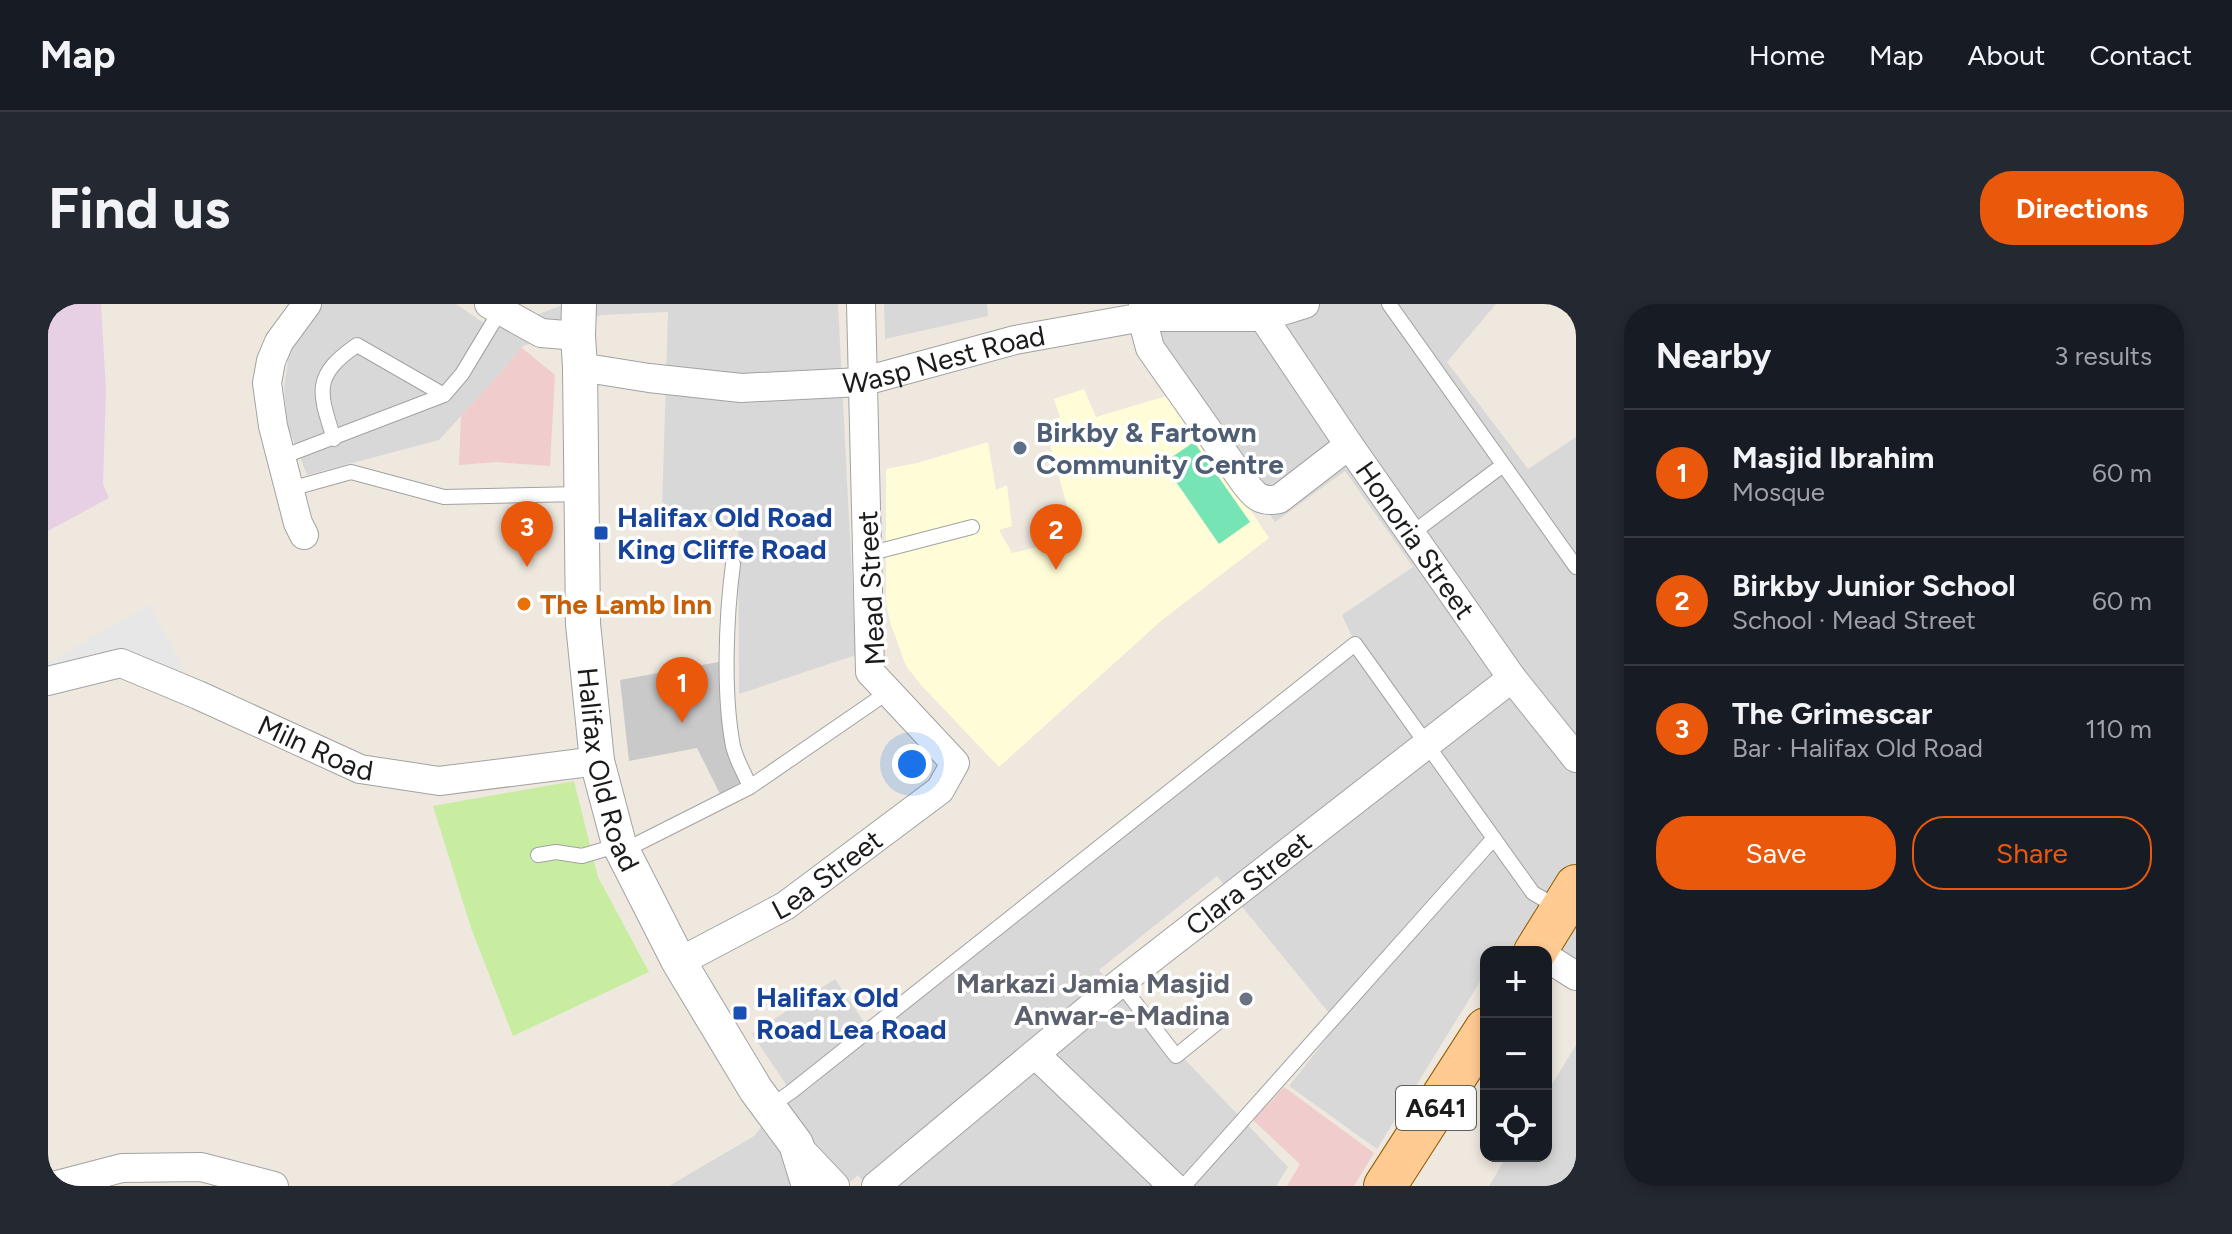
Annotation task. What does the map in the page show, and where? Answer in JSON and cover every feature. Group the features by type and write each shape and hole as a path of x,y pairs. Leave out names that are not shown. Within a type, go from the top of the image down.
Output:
{"main road":[{"path":"1543,946 1569,898"},
{"name":"A641","path":"1385,1186 1480,1038"}],"street":[{"path":"304,535 298,523 273,426 267,383 279,342 307,304"},
{"name":"Mead Street","path":"861,304 870,672 955,763"},
{"name":"Wasp Nest Road","path":"494,308 541,333 579,336 649,378 741,388 861,382 1015,340 1143,310 1263,317 1305,304"},
{"path":"1143,310 1150,348 1257,496 1265,500 1279,499 1349,445"},
{"name":"Honoria Street","path":"1263,317 1512,678 1576,758"},
{"name":"Halifax Old Road","path":"579,336 583,624 597,761 621,848 684,971 769,1107 796,1144 809,1186"},
{"name":"Miln Road","path":"48,681 121,663 360,769 439,781 597,761"},
{"name":"Clara Street","path":"876,1186 1120,983 1512,678"},
{"name":"Lea Street","path":"684,971 785,906 940,790 955,763"},
{"path":"1552,961 1576,976"},
{"path":"1035,1054 1173,1186"},
{"path":"796,1144 835,1186"},
{"path":"53,1186 122,1168 201,1167 274,1186"}],"lane":[{"path":"1389,304 1576,567"},
{"path":"282,457 444,395 462,374 494,308"},
{"path":"334,439 321,398 323,384 334,363 357,345 444,395"},
{"path":"1408,530 1500,461"},
{"path":"290,489 351,472 444,497 581,494"},
{"path":"868,554 972,527"},
{"path":"733,564 729,592 727,689 734,749 750,787"},
{"path":"769,1107 1355,644 1533,893 1569,898"},
{"path":"538,855 556,852 582,856 621,848 750,787 888,692"},
{"path":"1184,1186 1494,838"},
{"path":"1120,983 1176,1056 1218,1022"}],"shaded area":[{"path":"48,304 101,304 106,391 103,484 109,498 48,531"},
{"path":"301,304 456,304 494,330 566,304 838,304 856,655 739,694 738,529 662,509 668,312 601,315 521,347 439,440 307,475 287,425 284,387"},
{"path":"884,304 987,304 988,316 885,339"},
{"path":"1320,304 1496,304 1447,362 1528,469 1576,437 1576,990 1552,976 1552,946 1480,946 1480,982 1377,1149 1289,1086 1338,1024 1217,876 1099,970 1288,1167 1276,1186 867,1186 858,1175 845,1186 669,1186 754,1136 791,1092 752,1034 835,979 868,1028 1355,643 1342,615 1413,567 1345,471 1275,522 1147,334 1183,329 1283,329"},
{"path":"521,347 555,375 550,466 496,462 459,465 461,416"},
{"path":"1084,389 1096,417 1173,394 1269,538 1162,620 999,767 906,666 886,603 886,469 988,442 996,490 1007,485 1012,526 999,530 1012,553 1076,538 1044,423 1060,417 1054,399"},
{"path":"149,605 198,695 121,663 48,681 48,663"},
{"path":"724,661 743,781 720,794 697,748 629,761 620,680"},
{"path":"1576,1045 1576,1186 1489,1186 1503,1162 1552,1162 1552,1084"},
{"path":"1284,1087 1374,1153 1354,1186 1287,1186 1300,1164 1253,1120"}],"green space":[{"path":"1194,442 1250,522 1219,544 1163,463"},
{"path":"574,781 598,877 649,972 513,1036 471,928 433,806"}],"place":[{"name":"Birkby & Fartown Community Centre","path":"1020,448"},
{"name":"Halifax Old Road King Cliffe Road","path":"601,533"},
{"name":"The Grimescar","path":"527,567"},
{"name":"Birkby Junior School","path":"1056,570"},
{"name":"The Lamb Inn","path":"524,604"},
{"name":"Masjid Ibrahim","path":"682,723"},
{"name":"Markazi Jamia Masjid Anwar-e-Madina","path":"1246,999"},
{"name":"Halifax Old Road Lea Road","path":"740,1013"}]}
